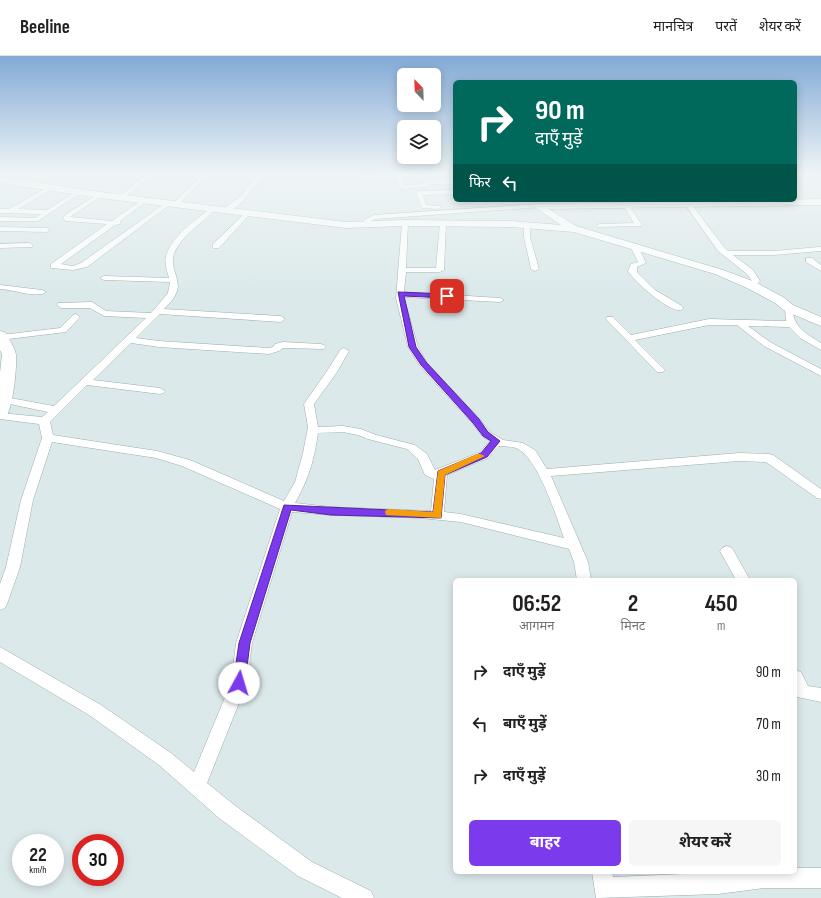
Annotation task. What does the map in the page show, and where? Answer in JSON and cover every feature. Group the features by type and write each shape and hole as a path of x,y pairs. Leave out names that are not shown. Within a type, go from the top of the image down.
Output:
{"street":[{"path":"0,219 31,220 38,219 46,213"},
{"path":"71,213 67,216 66,219 139,224"},
{"path":"127,213 54,266 65,268 79,267 155,214"},
{"path":"146,213 155,214"},
{"path":"44,421 155,313 172,293 174,287 168,263 169,258 176,245 190,228 208,213"},
{"path":"216,246 248,213"},
{"path":"250,213 346,225 368,222 443,223 527,225 575,229 719,272 751,285 779,300 789,308 821,322"},
{"path":"368,222 374,217 413,213"},
{"path":"550,213 575,229"},
{"path":"599,226 639,225 631,213"},
{"path":"695,213 712,237 726,253 750,272 756,281 751,285"},
{"path":"2,238 31,220"},
{"path":"405,223 400,294 413,347 423,364 476,421 486,434 496,441 519,445 531,454 544,473 581,562 584,578"},
{"path":"401,270 440,270 443,223"},
{"path":"527,225 535,269"},
{"path":"0,229 48,230"},
{"path":"102,232 110,232"},
{"path":"117,233 125,234"},
{"path":"0,246 28,242 2,238"},
{"path":"634,246 642,263 634,266 632,271 634,274 652,292 679,308"},
{"path":"726,253 774,253 819,249"},
{"path":"809,260 821,269"},
{"path":"104,278 172,280"},
{"path":"0,287 42,292"},
{"path":"400,294 500,300"},
{"path":"61,305 92,305 104,313 155,313 281,319"},
{"path":"789,308 787,314 791,324 796,330 821,347"},
{"path":"2,410 9,354 1,337 63,330 76,317"},
{"path":"610,319 660,370"},
{"path":"630,338 709,322 791,324"},
{"path":"738,322 767,344 821,373"},
{"path":"128,340 159,344 269,351 282,345 321,347"},
{"path":"197,786 239,683 244,643 287,507 301,482 309,453 313,430 313,421 309,410 309,404 332,372 344,350"},
{"path":"84,382 160,391"},
{"path":"2,410 56,410"},
{"path":"2,410 44,421"},
{"path":"0,604 13,567 27,500 48,438 44,421"},
{"path":"313,430 343,429 361,432 411,447 423,457 429,472 435,475 441,474 484,455 496,441"},
{"path":"48,438 157,455 186,463 287,507 331,511 383,512 461,518 574,545"},
{"path":"544,473 739,457 759,457 769,458 821,495"},
{"path":"438,516 441,474"},
{"path":"727,551 742,578"},
{"path":"0,654 95,710 166,758 226,811 305,868 364,898"},
{"path":"799,692 821,695"},
{"path":"604,886 718,884 764,878 821,878"}],"slow traffic":[{"path":"389,512 438,516 441,474 480,456"}],"route":[{"path":"239,683 244,643 287,507 331,511 438,516 441,474 484,455 496,441 486,434 476,421 423,364 413,347 400,294 447,296"}]}
